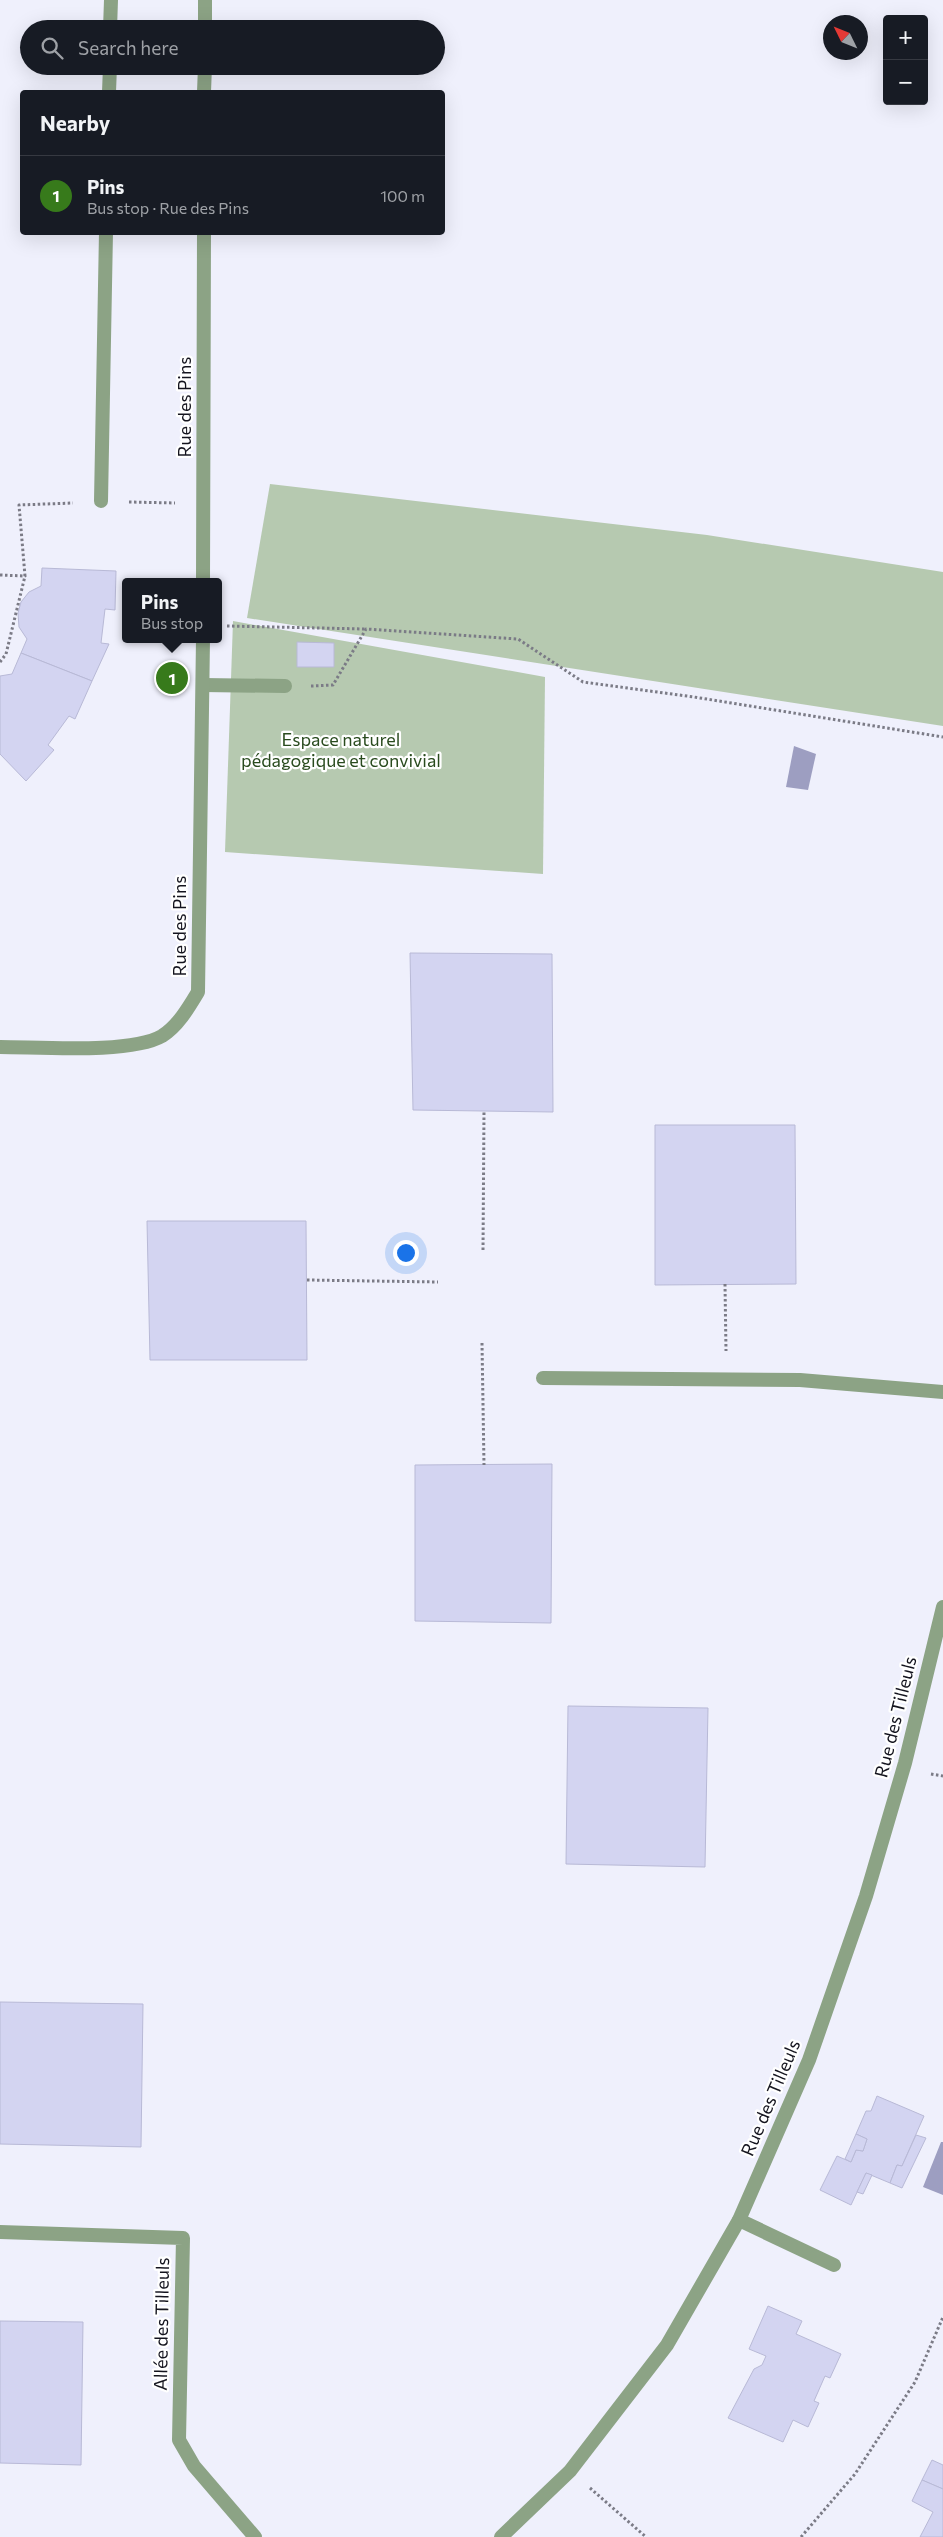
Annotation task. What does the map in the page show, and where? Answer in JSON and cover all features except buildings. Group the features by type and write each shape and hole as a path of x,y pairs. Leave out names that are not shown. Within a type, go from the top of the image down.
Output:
{"street":[{"path":"110,20 111,0"},
{"path":"205,0 205,20"},
{"path":"109,90 110,75"},
{"path":"204,75 204,90"},
{"path":"101,501 106,235"},
{"name":"Rue des Pins","path":"203,578 204,235"},
{"name":"Rue des Pins","path":"0,1047 133,1047 163,1036 184,1016 198,992 203,643"},
{"path":"203,685 285,686"},
{"path":"542,1378 800,1380 943,1392"},
{"name":"Rue des Tilleuls","path":"501,2537 570,2471 667,2345 739,2220 808,2060 866,1896 904,1762 943,1607"},
{"path":"739,2220 834,2265"},
{"name":"Allée des Tilleuls","path":"0,2232 182,2238 179,2440 194,2466 255,2537"}],"path":[{"path":"0,662 6,654 24,576"},
{"path":"222,626 366,629 518,639 583,682 694,696 943,737"},
{"path":"285,686 333,685 366,629"},
{"path":"483,1250 484,1111"},
{"path":"307,1280 438,1282"},
{"path":"725,1284 727,1380"},
{"path":"482,1343 484,1465"},
{"path":"801,2537 855,2474 915,2382 943,2316"},
{"path":"570,2471 646,2537"}],"green space":[{"path":"270,484 707,535 943,572 943,726 247,618"},
{"name":"Espace naturel pédagogique et convivial","path":"233,621 545,677 543,874 225,852"}],"water":[{"path":"794,746 816,754 808,790 786,787"},
{"path":"941,2142 943,2142 943,2195 923,2187"}],"place":[{"name":"Pins","path":"172,678"}]}
